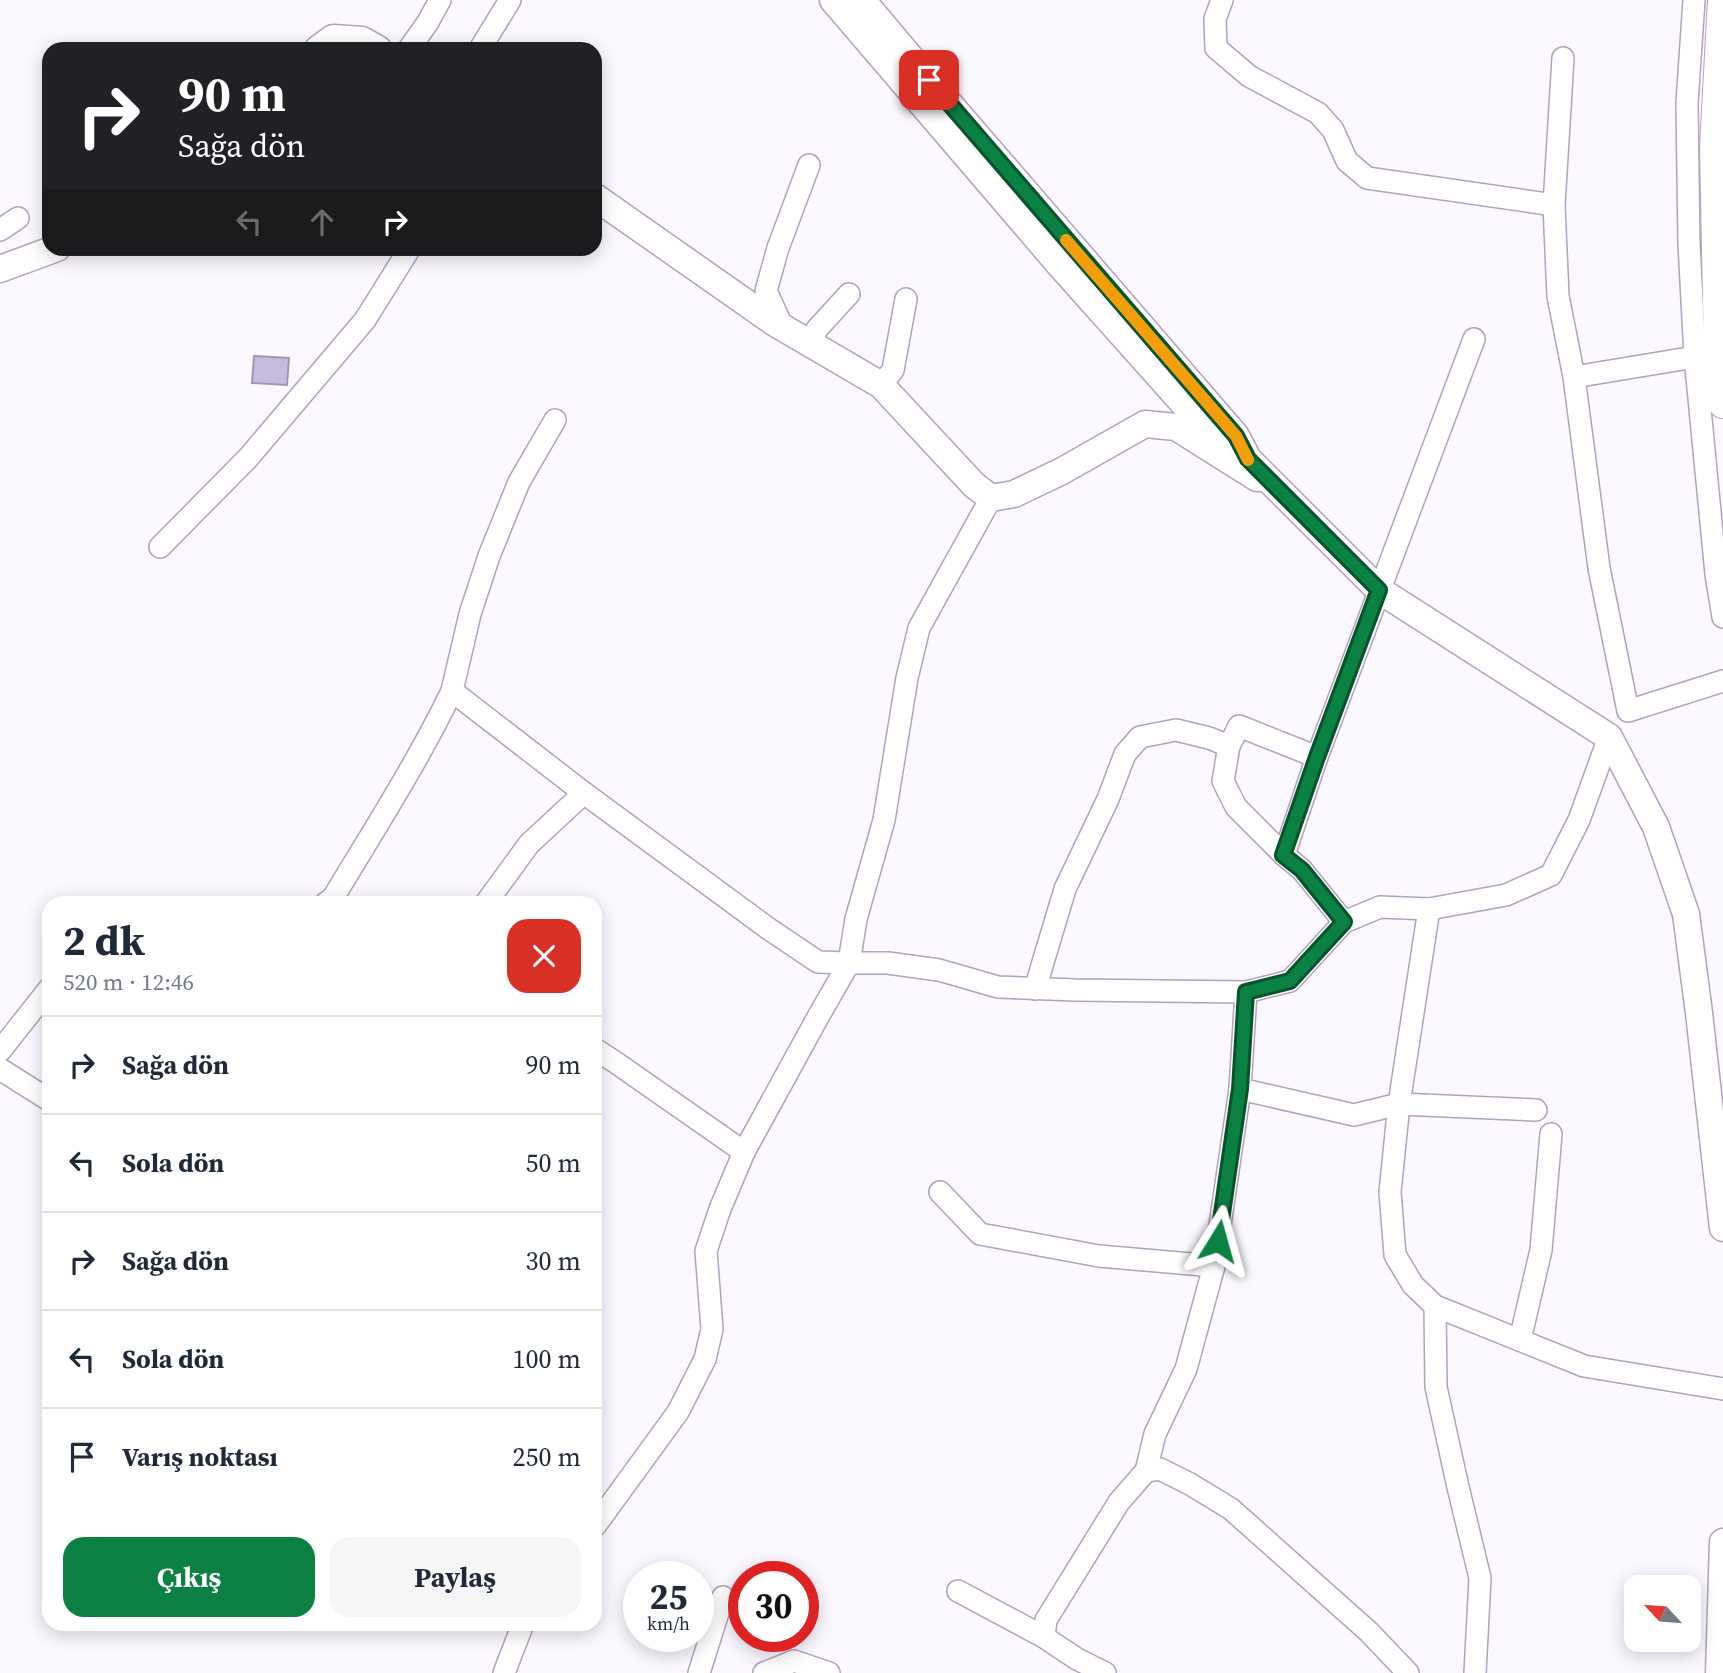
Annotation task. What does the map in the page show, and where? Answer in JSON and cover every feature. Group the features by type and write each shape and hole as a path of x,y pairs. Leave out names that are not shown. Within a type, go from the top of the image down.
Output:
{"highway":[{"path":"1723,0 1716,147 1719,348 1723,403"}],"main road":[{"path":"833,0 1059,264 1224,449 1248,459"},
{"path":"862,0 1236,436 1248,459 1279,492 1379,590 1609,737 1656,827 1686,914 1723,1228"},
{"path":"328,42 333,38 365,42"},
{"path":"602,202 775,323 881,385 974,485 991,498 1014,494 1062,471 1145,424 1176,427 1279,492"},
{"path":"0,269 42,254"},
{"path":"1719,1673 1723,1542"}],"street":[{"path":"415,42 440,0"},
{"path":"484,42 510,0"},
{"path":"1222,0 1215,19 1216,48 1249,76 1318,113 1333,130 1347,161 1367,178 1554,205"},
{"path":"1694,0 1687,103 1689,244 1695,357 1716,574 1723,617"},
{"path":"1563,58 1554,205 1558,296 1574,377 1599,568 1628,711 1723,681"},
{"path":"775,323 778,317 766,291 778,248 808,165"},
{"path":"160,547 248,458 365,320 405,256"},
{"path":"809,344 817,329 849,294"},
{"path":"881,385 893,370 906,299"},
{"path":"1283,855 1317,757 1474,339"},
{"path":"1574,377 1695,357"},
{"path":"337,896 431,735 452,691 470,614 489,556 519,482 555,420"},
{"path":"602,1516 678,1412 705,1359 712,1329 706,1251 744,1152 849,964 856,919 884,820 907,678 919,628 991,498"},
{"path":"452,691 584,793 818,962 888,963 939,970 998,987 1035,989 1246,992 1290,981 1344,922 1380,907 1429,909 1506,895 1551,875 1578,820 1609,737"},
{"path":"1317,757 1239,726 1228,747 1223,781 1236,807 1283,855 1302,870 1344,922"},
{"path":"1035,989 1065,888 1108,799 1125,754 1140,737 1176,730 1209,738 1228,747"},
{"path":"491,896 529,844 584,793"},
{"path":"1429,909 1399,1104 1390,1192 1395,1255 1413,1285 1435,1306 1584,1366 1723,1389"},
{"path":"1044,1637 1046,1620 1119,1502 1146,1471 1155,1434 1186,1369 1214,1266 1240,1089 1246,992"},
{"path":"0,1051 42,998"},
{"path":"602,1054 744,1152"},
{"path":"0,1069 42,1096"},
{"path":"1240,1089 1354,1115 1399,1104 1536,1110"},
{"path":"1520,1340 1541,1250 1551,1134"},
{"path":"940,1192 980,1234 1099,1256 1214,1266"},
{"path":"1435,1306 1437,1387 1480,1578 1475,1673"},
{"path":"1146,1471 1160,1469 1231,1509 1369,1632 1408,1673"},
{"path":"958,1591 1105,1673"},
{"path":"699,1673 723,1597"},
{"path":"504,1673 520,1631"},
{"path":"764,1673 794,1661 829,1673"}],"building":[{"path":"254,356 289,358 287,385 252,383"}],"slow traffic":[{"path":"1066,240 1236,436 1248,460"}],"route":[{"path":"929,80 1236,436 1248,459 1379,590 1283,855 1302,870 1344,922 1290,981 1246,992 1240,1089 1218,1241"}]}
